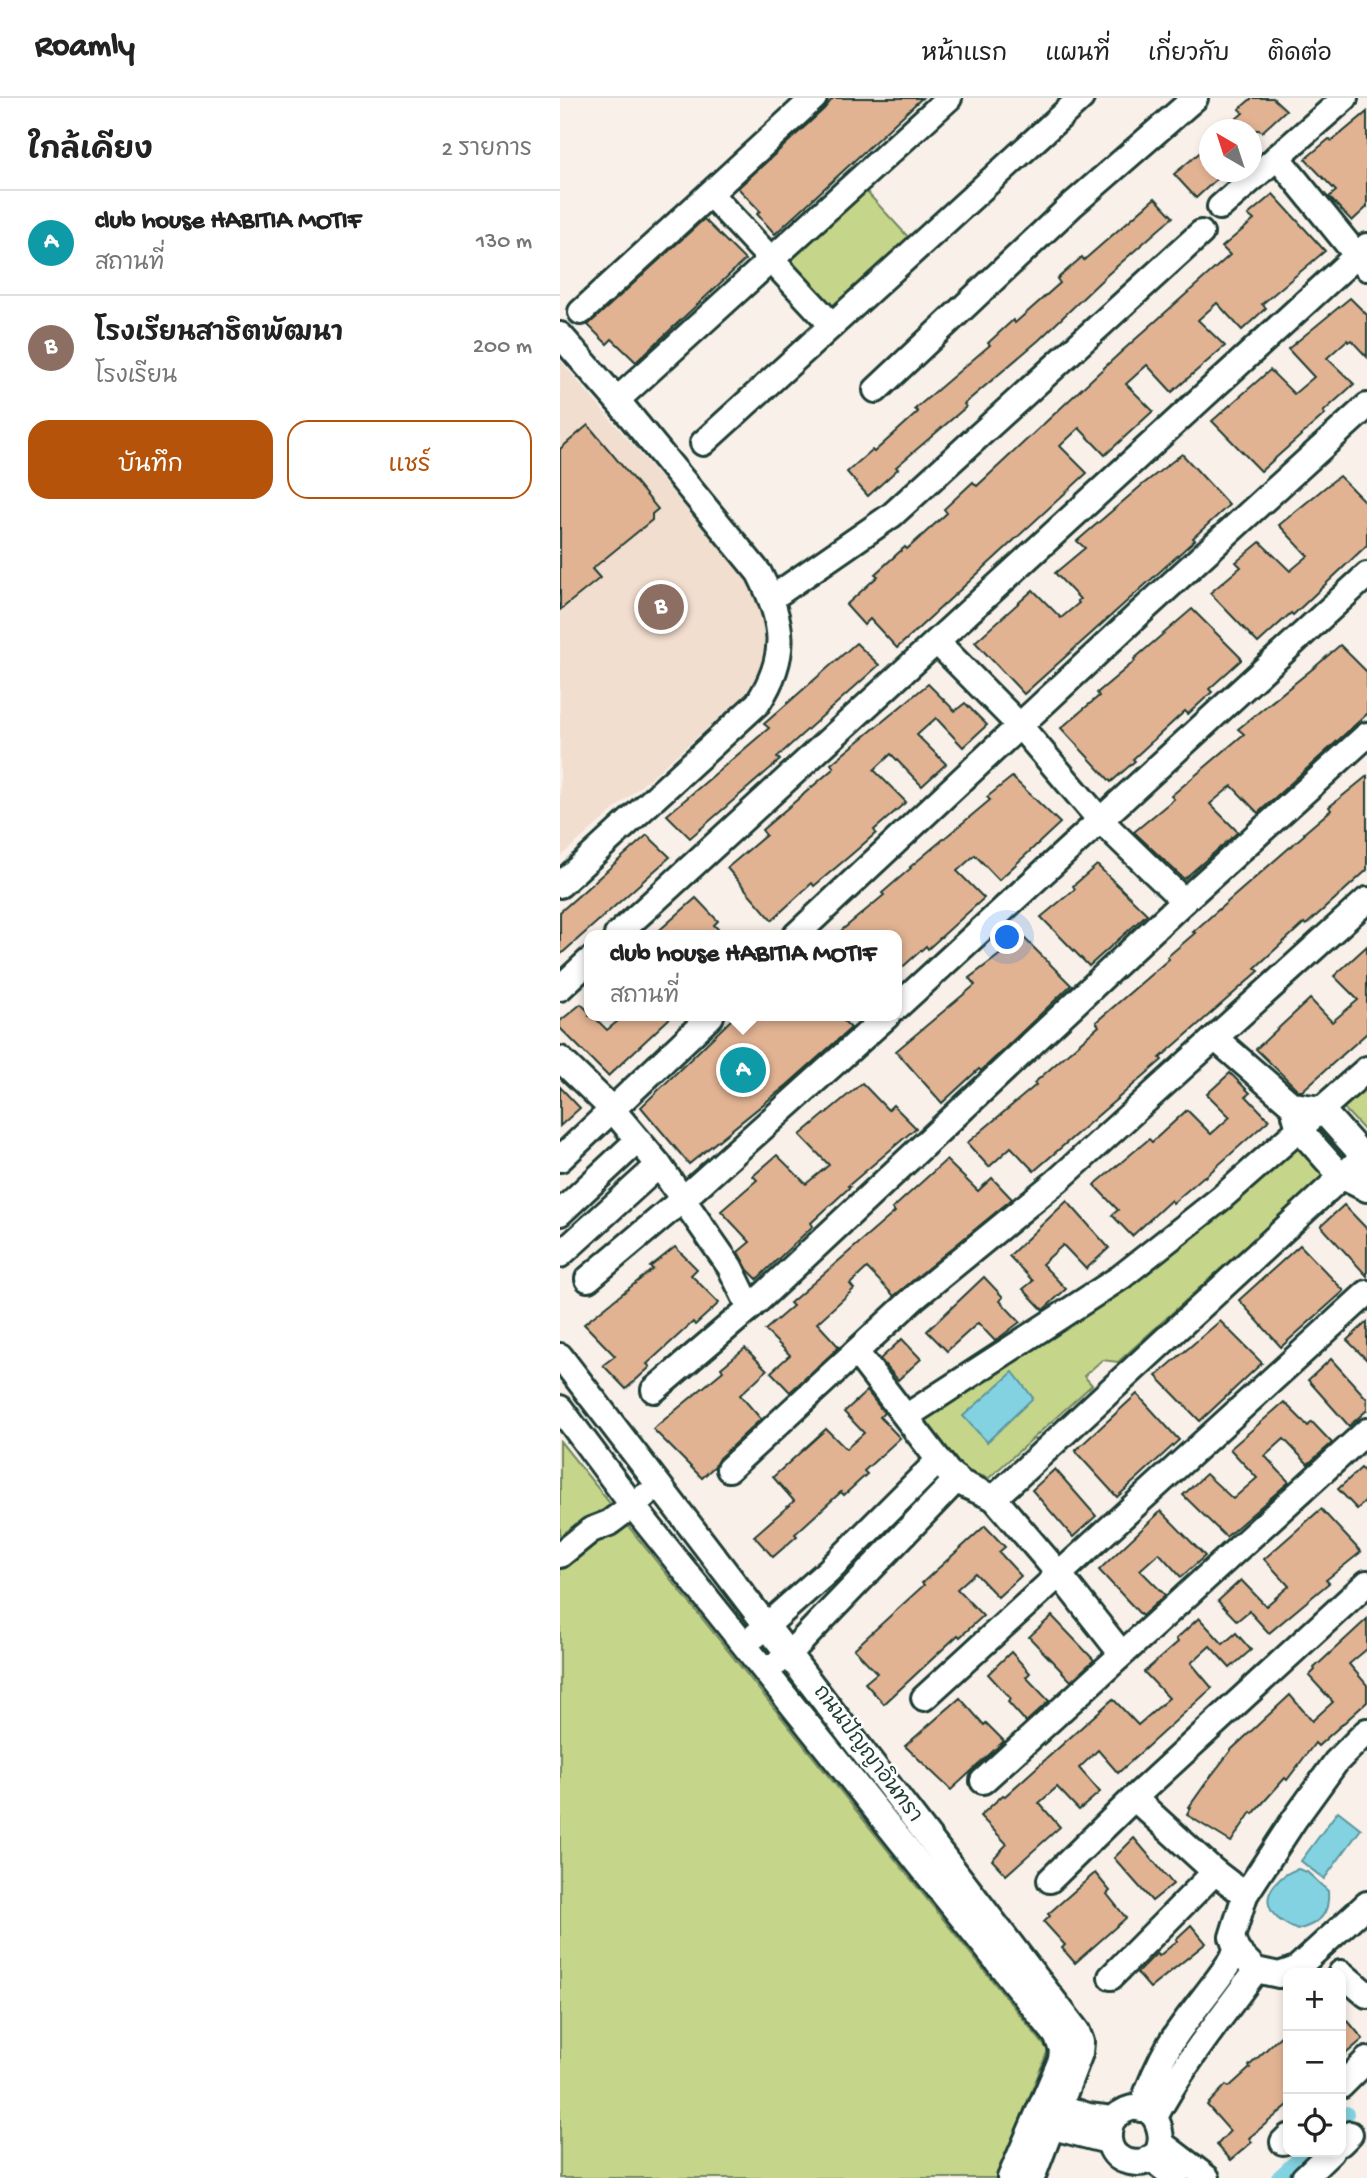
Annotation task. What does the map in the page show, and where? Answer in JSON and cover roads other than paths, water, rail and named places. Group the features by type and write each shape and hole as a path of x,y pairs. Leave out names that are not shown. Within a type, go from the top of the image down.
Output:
{"street":[{"path":"581,313 814,98"},
{"path":"617,400 949,98"},
{"path":"703,443 1082,98"},
{"path":"876,390 1070,206 1195,98"},
{"path":"1220,207 1345,98"},
{"path":"622,930 1364,256 1278,157"},
{"path":"710,194 832,325"},
{"path":"772,598 892,515 1201,233"},
{"path":"560,335 759,573 772,598 780,630 780,651 770,684 758,703 560,885"},
{"path":"801,930 1367,406"},
{"path":"902,1002 1367,575"},
{"path":"937,642 1020,726 1100,820 1184,901"},
{"path":"654,1390 750,1308 1184,901 1367,735"},
{"path":"729,1469 914,1298 1056,1181 1367,900"},
{"path":"560,988 584,966"},
{"path":"560,1159 705,1021"},
{"path":"588,1279 683,1199 881,1021"},
{"path":"1215,1038 1292,1105 1299,1129 1341,1176 1367,1189"},
{"path":"560,1059 612,1109 659,1165 730,1267 750,1308"},
{"path":"907,1416 1121,1277 1220,1199 1367,1069"},
{"path":"994,1498 1341,1176 1366,1158 1321,1109 1292,1105"},
{"path":"560,1213 637,1141"},
{"path":"560,1255 659,1165"},
{"path":"924,1698 1367,1293"},
{"path":"856,1352 939,1460 957,1479 994,1498 1059,1574 1121,1653"},
{"name":"ถนนปัญญาอินทรา","path":"560,1356 1077,2031 1081,2042 1080,2053 1010,2178"},
{"name":"ถนนปัญญาอินทรา","path":"560,1408 743,1645 1056,2035 1062,2049 1061,2060 1032,2178"},
{"path":"983,1782 1121,1653 1367,1431"},
{"path":"743,1645 864,1537 939,1460"},
{"path":"560,1555 591,1530 609,1523 627,1498 653,1478"},
{"path":"766,1672 789,1654 957,1479"},
{"path":"864,1537 883,1554"},
{"path":"1050,1880 1367,1583"},
{"path":"1367,1731 1336,1762 1294,1819 1245,1895 1232,1937 1237,1951 1256,1970 1279,1975 1296,1969 1367,1904"},
{"path":"1135,1798 1215,1872 1245,1895"},
{"path":"1111,1977 1215,1872"},
{"path":"1148,2113 1154,2073 1171,2042 1222,1976 1237,1951"},
{"path":"1316,1952 1335,1968"},
{"path":"1148,2113 1168,2092 1256,1970"},
{"path":"1346,1977 1367,1996"},
{"path":"1346,2081 1367,2060"},
{"path":"1131,2108 1148,2113 1162,2129 1155,2151 1140,2162 1129,2162 1112,2151 1111,2130 1121,2112 1131,2108"},
{"path":"1046,2114 1088,2116 1111,2130"},
{"path":"1155,2151 1203,2177"},
{"path":"1155,2151 1177,2178"},
{"path":"1304,2178 1326,2157"}],"water":[{"path":"1013,1372 1033,1398 987,1442 963,1416"},
{"path":"1338,1811 1361,1829 1324,1879 1301,1861"},
{"path":"1298,1869 1307,1872 1328,1891 1328,1899 1322,1917 1297,1930 1276,1917 1271,1910 1269,1897 1280,1879"}],"waterway":[{"path":"1279,2178 1302,2157"}],"place":[{"name":"โรงเรียนสาธิตพัฒนา","path":"661,607"},
{"name":"club house HABITIA MOTIF","path":"743,1070"}]}
